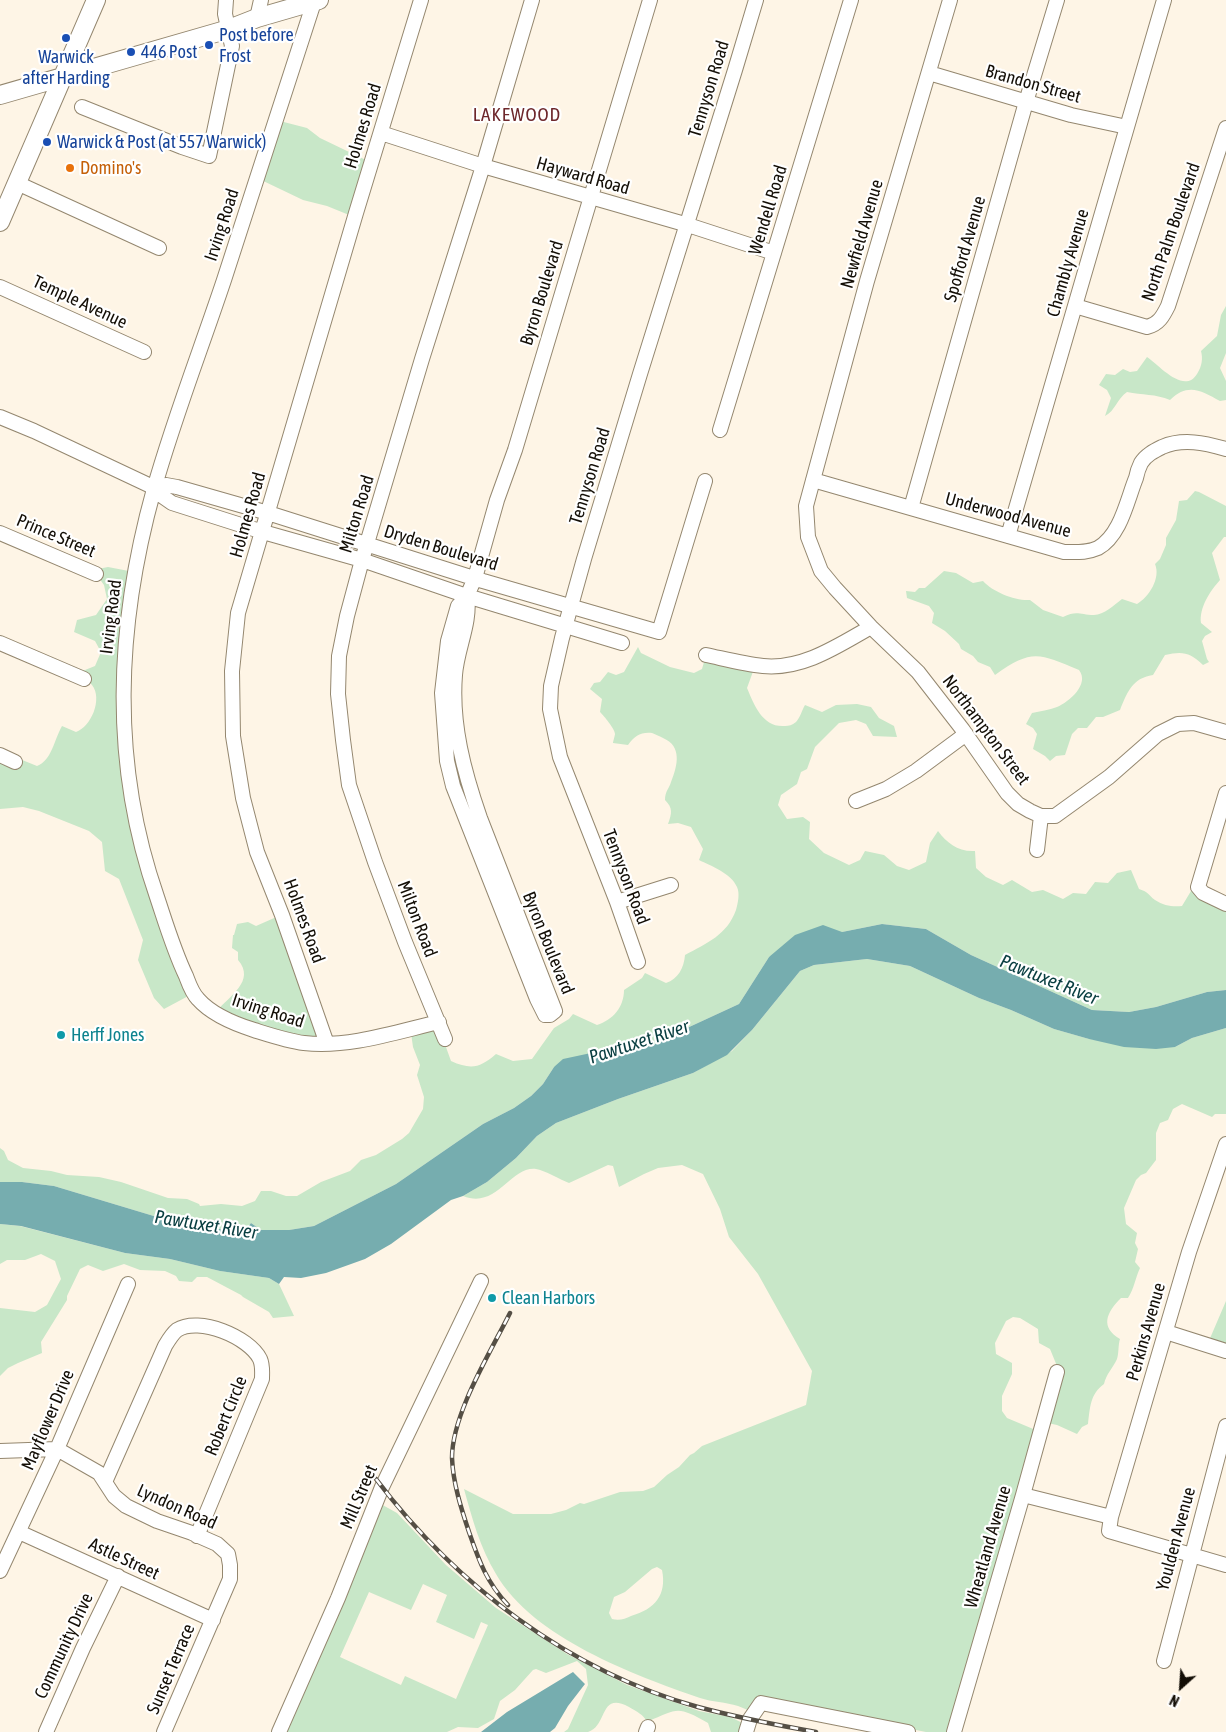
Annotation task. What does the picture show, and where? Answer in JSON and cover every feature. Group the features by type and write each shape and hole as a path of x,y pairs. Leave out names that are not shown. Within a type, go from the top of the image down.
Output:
{"main road":[{"path":"0,222 96,0"},
{"path":"0,95 229,29 257,18 316,1"}],"street":[{"path":"82,107 182,147 210,156 232,46 225,14 226,0"},
{"path":"257,18 261,0"},
{"name":"Holmes Road","path":"327,1044 258,852 243,798 233,736 232,671 238,613 421,0"},
{"name":"Milton Road","path":"445,1039 405,942 349,785 342,740 338,694 339,656 347,616 362,560 532,0"},
{"name":"Byron Boulevard","path":"467,596 469,610 455,674 454,712 460,748 484,848 537,999 545,1015 551,1014 555,1011 484,848 453,786 446,750 442,693 448,641 458,606 467,596 475,578 497,500 515,450 650,0"},
{"name":"Tennyson Road","path":"638,962 617,902 560,757 550,709 551,686 565,625 640,374 688,225 756,0"},
{"name":"Wendell Road","path":"720,430 851,0"},
{"name":"Newfield Avenue","path":"813,480 868,281 950,0"},
{"name":"Spofford Avenue","path":"911,508 1026,102 1057,0"},
{"name":"Chambly Avenue","path":"1008,536 1164,0"},
{"name":"Irving Road","path":"316,1 155,488 137,561 126,627 123,681 125,750 136,821 152,885 177,956 196,998 215,1014 243,1026 303,1043 327,1044 351,1041 439,1022"},
{"name":"Brandon Street","path":"929,73 1071,115 1127,127"},
{"name":"North Palm Boulevard","path":"1075,306 1147,327 1155,325 1162,318 1168,306 1226,128"},
{"name":"Hayward Road","path":"381,133 483,166 688,225 774,253"},
{"path":"17,183 159,248"},
{"name":"Temple Avenue","path":"0,287 144,352"},
{"name":"Dryden Boulevard","path":"0,417 155,488 172,503 263,532 362,560 467,596 622,642"},
{"name":"Underwood Avenue","path":"813,480 1064,552 1085,552 1098,548 1108,540 1123,514 1141,463 1151,452 1168,444 1184,441 1226,449"},
{"name":"Northampton Street","path":"813,480 806,506 808,537 821,571 834,588 871,627 918,672 966,734 1007,793 1018,804 1040,816"},
{"name":"Dryden Boulevard","path":"155,488 166,485 177,487 268,513 475,578 658,632 705,481"},
{"name":"Prince Street","path":"0,533 96,574"},
{"path":"706,654 765,666 785,666 830,650 871,627"},
{"path":"0,643 84,679"},
{"path":"1036,850 1040,816 1055,816 1109,777 1158,734 1178,724 1194,723 1226,732"},
{"path":"856,801 886,789 916,771 966,734"},
{"path":"446,750 460,748"},
{"path":"0,755 15,762"},
{"path":"1226,793 1198,887 1203,893 1226,904"},
{"path":"617,902 671,884"},
{"name":"Perkins Avenue","path":"1110,1524 1189,1252 1226,1144"},
{"name":"Mill Street","path":"279,1732 338,1598 382,1487 481,1281"},
{"name":"Mayflower Drive","path":"0,1571 3,1557 19,1532 128,1284"},
{"name":"Robert Circle","path":"105,1482 165,1346 175,1331 187,1326 213,1327 239,1340 259,1358 263,1367 262,1379 197,1536"},
{"path":"1166,1332 1226,1351"},
{"name":"Wheatland Avenue","path":"954,1732 1057,1372"},
{"name":"Youlden Avenue","path":"1164,1661 1226,1426"},
{"path":"0,1450 57,1449"},
{"name":"Lyndon Road","path":"57,1449 99,1473 114,1496 126,1506 157,1521 217,1544 228,1554 230,1579 213,1620"},
{"path":"1023,1495 1110,1524 1191,1555 1226,1565"},
{"name":"Astle Street","path":"19,1532 213,1620"},
{"name":"Community Drive","path":"46,1732 83,1648 118,1576"},
{"name":"Sunset Terrace","path":"164,1732 213,1620"},
{"path":"748,1725 761,1703 908,1732"}],"green space":[{"path":"276,120 307,128 320,138 370,162 354,217 327,206 303,200 257,178"},
{"path":"1226,306 1226,353 1220,368 1226,381 1226,400 1220,401 1195,390 1183,391 1170,400 1127,392 1105,416 1111,398 1107,390 1099,385 1106,374 1115,375 1123,369 1130,372 1137,371 1147,357 1179,380 1192,380 1201,365 1201,351 1217,336 1221,315"},
{"path":"1195,491 1226,506 1226,537 1224,537 1212,553 1220,580 1206,600 1201,617 1201,623 1212,632 1205,636 1202,641 1209,662 1203,665 1194,657 1186,654 1165,655 1153,675 1140,679 1131,687 1120,710 1103,717 1096,717 1087,728 1078,728 1072,734 1065,755 1056,756 1050,761 1033,749 1037,734 1033,728 1026,724 1032,713 1057,707 1077,692 1082,681 1082,675 1079,670 1045,657 1036,656 1028,657 1008,666 995,675 990,667 978,662 973,656 961,649 959,644 945,631 932,623 934,613 929,606 907,598 906,591 915,592 919,588 925,588 944,571 956,573 973,583 983,581 992,589 1005,595 1030,600 1043,610 1063,617 1075,613 1098,615 1122,599 1137,604 1146,597 1153,587 1156,575 1155,564 1160,559 1166,545 1166,538 1176,520 1179,501 1187,500"},
{"path":"108,567 134,572 125,631 135,823 192,994 164,1009 154,998 138,960 143,940 119,879 105,871 102,842 89,831 39,811 23,807 0,809 0,751 37,766 46,759 62,726 76,732 91,719 96,705 95,691 91,684 75,674 95,666 101,652 95,641 74,632 77,620 96,615 107,599 104,585 93,570"},
{"path":"638,647 641,653 670,667 694,673 702,669 706,655 755,666 747,688 760,714 777,726 788,726 796,722 805,705 822,712 836,705 857,704 871,707 879,718 894,726 897,737 873,736 866,724 856,720 839,723 815,747 807,769 801,772 797,784 781,795 778,805 787,819 803,817 810,822 809,839 824,853 849,865 860,860 865,851 884,855 897,866 909,870 926,862 930,843 938,831 954,846 963,850 975,851 976,868 986,877 1003,885 1012,880 1032,892 1043,890 1063,899 1073,893 1086,894 1095,882 1108,883 1117,873 1131,870 1139,889 1147,892 1155,900 1165,905 1182,906 1191,891 1197,889 1226,905 1226,990 1207,992 1156,1007 1129,1012 1092,1010 971,955 926,929 882,924 842,932 769,957 739,1004 674,1034 657,1045 619,1047 554,1067 543,1084 531,1096 514,1108 483,1124 396,1184 314,1226 289,1230 261,1230 251,1223 245,1231 235,1232 157,1217 54,1186 22,1182 0,1182 0,1148 4,1151 8,1160 23,1168 67,1175 99,1177 121,1182 168,1198 187,1199 200,1206 221,1204 242,1206 255,1201 261,1191 271,1191 286,1196 297,1196 321,1182 350,1171 361,1160 376,1155 409,1133 423,1109 424,1097 417,1075 420,1065 413,1047 411,1033 438,1025 451,1061 464,1066 480,1065 496,1054 513,1061 532,1059 554,1028 569,1019 573,1014 597,1025 608,1020 620,1007 624,990 642,978 645,973 666,983 674,979 682,969 685,955 715,937 727,926 736,910 738,892 737,887 730,878 720,870 699,860 703,849 691,827 678,823 668,824 671,811 665,797 677,763 676,751 673,746 669,741 652,733 638,735 628,745 613,743 615,732 600,712 602,699 590,689 594,683 600,682 608,672 616,675 624,672"},
{"path":"281,915 325,1043 301,1043 217,1011 239,988 244,975 243,968 238,960 238,952 232,948 233,935 237,924 248,922 256,926"},
{"path":"867,959 910,966 979,998 1054,1029 1089,1039 1175,1047 1192,1038 1226,1028 1226,1114 1215,1114 1212,1117 1182,1104 1173,1109 1168,1120 1160,1123 1156,1133 1156,1160 1146,1173 1136,1180 1124,1208 1126,1224 1137,1233 1135,1243 1138,1249 1135,1262 1140,1268 1128,1298 1121,1298 1112,1309 1107,1320 1110,1330 1120,1339 1118,1357 1104,1384 1093,1397 1088,1424 1082,1427 1077,1434 1057,1425 1043,1422 1057,1366 1050,1349 1039,1343 1038,1329 1020,1318 1013,1317 1006,1321 995,1343 996,1354 1012,1363 1012,1374 1002,1396 1002,1411 1007,1418 1038,1431 952,1732 926,1732 768,1700 755,1713 738,1706 705,1699 674,1689 616,1666 559,1635 534,1617 513,1597 496,1574 485,1554 473,1522 464,1489 513,1514 551,1514 566,1510 580,1503 584,1504 620,1492 643,1491 654,1487 702,1446 806,1405 812,1371 758,1274 729,1237 720,1209 703,1174 682,1165 658,1168 619,1187 613,1166 608,1165 569,1183 536,1169 518,1174 494,1193 485,1197 475,1199 463,1196 487,1182 516,1158 537,1136 556,1123 693,1073 732,1051 752,1030 800,971 814,965","holes":["657,1567 662,1570 663,1587 661,1594 653,1605 626,1618 620,1620 612,1619 609,1613 614,1597 625,1592 652,1569"]},
{"path":"0,1224 20,1226 125,1253 170,1259 220,1271 269,1278 279,1284 294,1316 273,1318 269,1312 207,1277 197,1277 192,1282 179,1281 176,1276 165,1271 140,1270 124,1264 103,1271 88,1265 80,1269 67,1296 67,1300 41,1342 42,1353 8,1368 0,1376 0,1308 35,1312 47,1305 61,1279 55,1261 41,1254 25,1260 7,1260 0,1264"},
{"path":"1226,1301 1226,1350 1208,1343"},
{"path":"379,1503 397,1513 446,1565 496,1608 567,1654 627,1685 699,1711 730,1717 749,1726 748,1732 711,1732 708,1723 690,1714 678,1711 647,1722 642,1715 629,1707 613,1703 608,1706 594,1729 588,1732 564,1732 568,1729 588,1685 586,1669 577,1661 546,1673 536,1669 533,1670 515,1690 500,1701 494,1719 478,1728 458,1727 447,1732 278,1732","holes":["423,1584 447,1595 436,1622 474,1639 481,1622 488,1625 456,1699 405,1676 401,1685 340,1657 369,1592 411,1610"]}],"water":[{"path":"882,924 926,929 971,955 1092,1010 1129,1012 1156,1007 1207,992 1226,990 1226,1028 1192,1038 1175,1047 1156,1049 1124,1047 1054,1029 979,998 910,966 867,959 814,965 800,971 752,1030 727,1055 693,1073 556,1123 537,1136 516,1158 487,1182 463,1196 451,1200 391,1244 365,1259 326,1273 301,1278 284,1277 279,1284 269,1278 220,1271 170,1259 125,1253 21,1226 0,1224 0,1182 22,1182 54,1186 157,1217 235,1232 245,1231 251,1223 261,1230 289,1230 314,1226 396,1184 483,1124 514,1108 531,1096 543,1084 554,1067 563,1059 619,1047 657,1044 674,1034 739,1004 769,957 795,935 823,925 842,932"},
{"path":"573,1672 585,1684 568,1706 555,1728 550,1732 481,1732 507,1712"}],"railway":[{"path":"508,1605 489,1580 476,1553 458,1495 452,1458 458,1422 465,1403 510,1313"},
{"path":"376,1479 408,1518 442,1554 479,1588 519,1619 561,1647 605,1671 650,1691 712,1711 816,1732"}],"place":[{"name":"Warwick after Harding","path":"66,38"},
{"name":"Post before Frost","path":"209,45"},
{"name":"446 Post","path":"131,52"},
{"name":"Warwick & Post (at 557 Warwick)","path":"47,142"},
{"name":"Domino's","path":"70,168"},
{"name":"Herff Jones","path":"61,1035"},
{"name":"Clean Harbors","path":"492,1298"}],"district":[{"name":"LAKEWOOD","path":"517,115"}],"water label":[{"name":"Pawtuxet River","path":"1049,980"},
{"name":"Pawtuxet River","path":"639,1042"},
{"name":"Pawtuxet River","path":"206,1225"}]}
